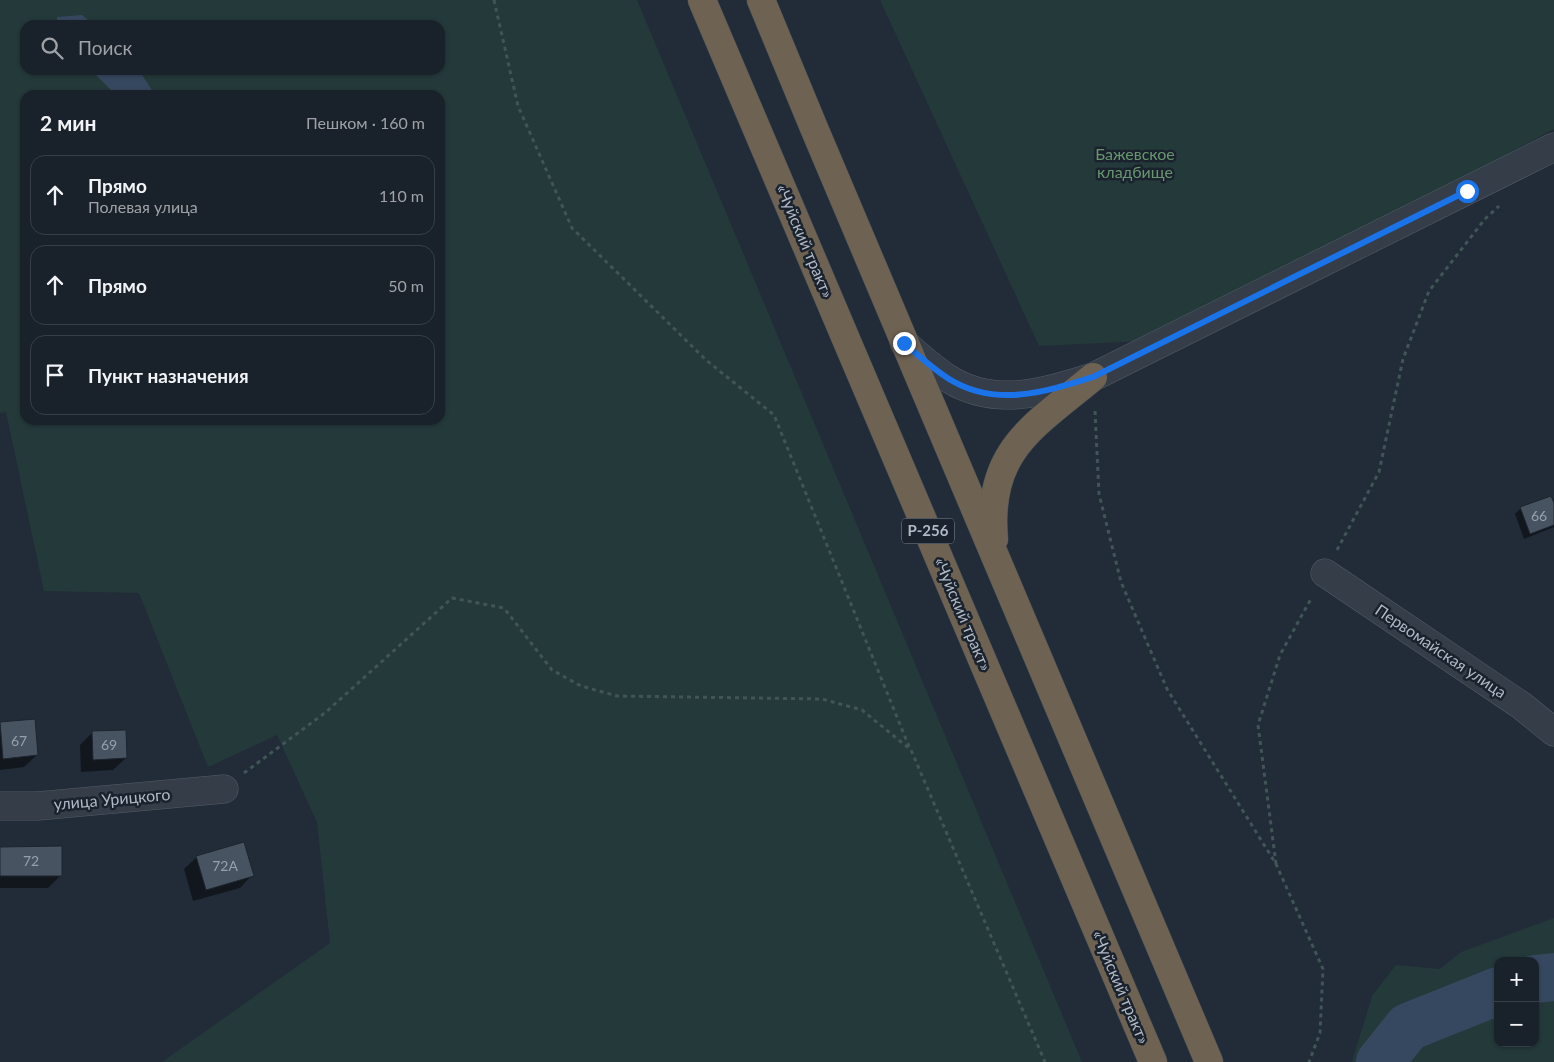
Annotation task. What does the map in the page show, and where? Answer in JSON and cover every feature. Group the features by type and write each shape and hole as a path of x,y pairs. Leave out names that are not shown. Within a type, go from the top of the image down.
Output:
{"highway":[{"name":"«Чуйский тракт»","path":"702,0 1153,1062"},
{"name":"Р-256","path":"761,0 904,343 1209,1062"},
{"path":"998,563 992,512 995,491 1002,468 1026,433 1093,377"}],"street":[{"path":"904,343 951,380 975,390 989,394 1010,396 1052,390 1093,377 1554,147"},
{"name":"Первомайская улица","path":"1325,573 1522,706 1554,732"},
{"name":"улица Урицкого","path":"0,806 38,806 224,789"}],"path":[{"path":"494,0 518,106 572,228 706,360 774,415 910,750 1045,1062"},
{"path":"1276,864 1258,725 1280,655 1378,472 1403,360 1429,291 1485,219 1506,199"},
{"path":"1093,377 1099,494 1121,582 1167,689 1276,864 1323,970 1320,1032 1309,1062"},
{"path":"224,789 326,712 452,598 504,608 552,670 581,686 617,696 822,699 862,710 910,750"}],"green space":[{"path":"0,0 637,0 1082,1062 162,1062 330,943 317,822 277,735 208,767 139,593 44,591 6,412 0,413"},
{"name":"Бажевское кладбище","path":"880,0 1554,0 1554,129 1394,215 1144,341 1039,346"},
{"path":"1554,918 1554,1062 1352,1062 1372,996 1396,965 1440,969 1461,952"}],"water":[{"path":"82,15 88,20 57,20 57,17"},
{"path":"96,75 142,75 152,90 111,90"}],"building":[{"path":"1551,496 1554,503 1554,525 1530,534 1520,507"},
{"path":"35,719 38,755 3,759 0,722"},
{"path":"126,730 127,758 93,760 92,731"},
{"path":"244,842 254,876 206,890 196,856"},
{"path":"62,846 62,876 0,876 0,847"}],"waterway":[{"path":"1539,979 1554,977"},
{"path":"1380,1062 1408,1027 1494,993"}],"route":[{"path":"904,343 951,380 975,390 989,394 1010,396 1052,390 1093,377 1467,191"}]}
